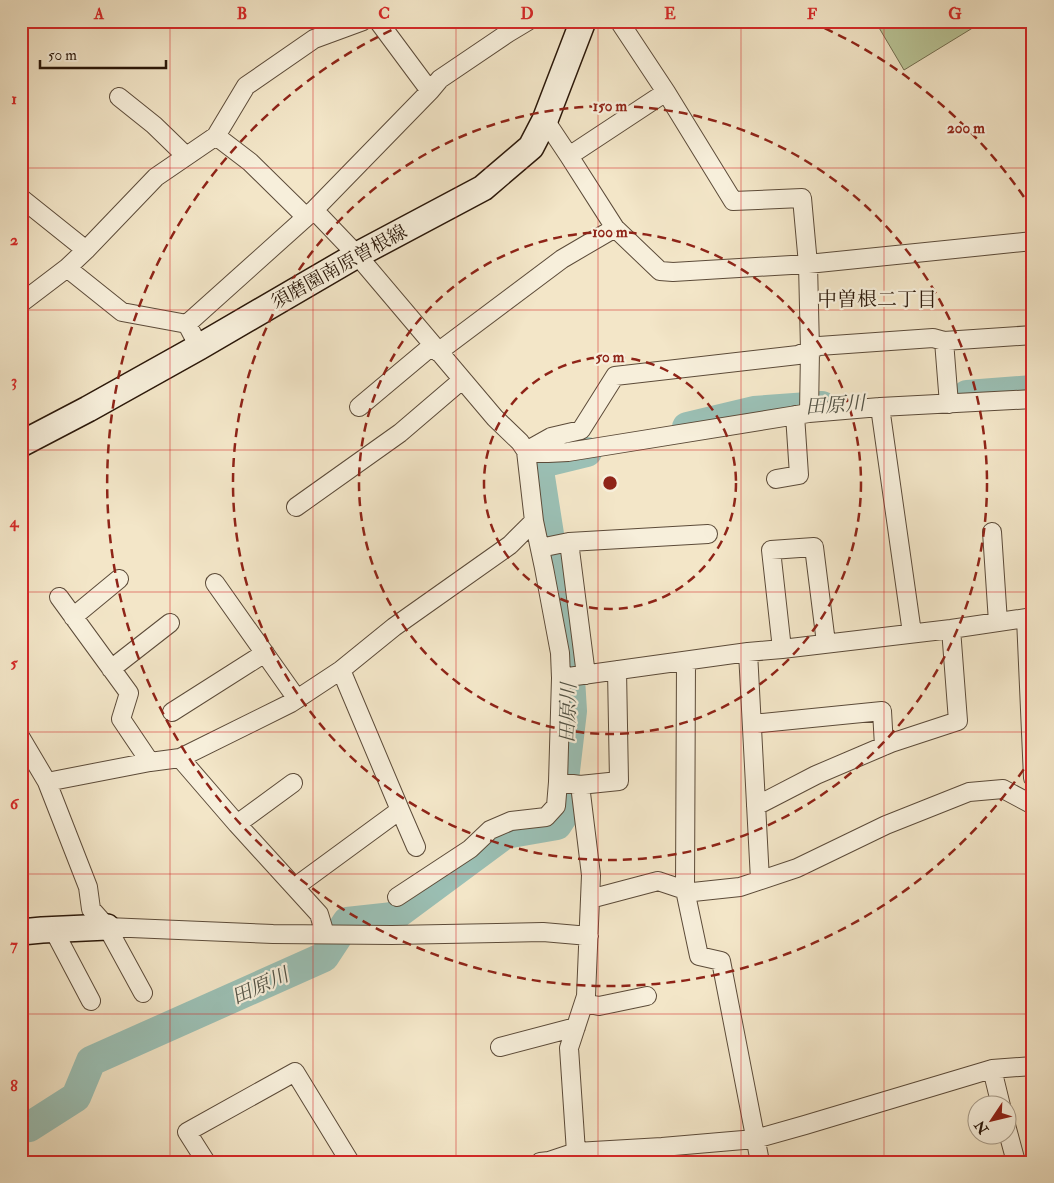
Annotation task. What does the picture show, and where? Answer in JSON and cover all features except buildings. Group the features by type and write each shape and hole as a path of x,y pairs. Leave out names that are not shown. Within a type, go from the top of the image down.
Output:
{"main road":[{"name":"須磨園南原曽根線","path":"21,444 199,347 357,255 483,188 531,148 545,120 583,21"},
{"path":"21,932 107,927"}],"street":[{"path":"21,303 67,268 156,177 216,136 246,86 314,39 363,21"},
{"path":"378,21 430,91"},
{"path":"187,324 310,214 440,79 528,21"},
{"path":"619,21 666,92 733,201 802,198 808,264 810,350 802,414 799,476 776,479"},
{"path":"569,156 666,92"},
{"path":"119,97 154,125 186,156"},
{"path":"545,120 615,228 660,271 672,272 808,264 1033,241"},
{"path":"216,136 250,162 357,255 462,380 495,418 520,442 526,451 534,521 560,653 561,678 556,806 546,817 511,821 490,830 470,849 397,898"},
{"path":"21,198 86,250"},
{"path":"359,407 436,348 562,260 615,228"},
{"path":"67,268 122,312 187,324"},
{"path":"187,324 199,347"},
{"path":"526,451 551,437 581,430 615,376 798,355 819,346 933,338 944,341 1033,335"},
{"path":"944,341 948,404"},
{"path":"296,507 400,433 462,380"},
{"path":"526,451 568,452 802,414 880,407 1033,399"},
{"path":"880,407 912,633"},
{"path":"47,782 180,758 291,703 341,670 394,627 510,545 534,521"},
{"path":"992,532 998,622"},
{"path":"540,548 569,542 708,534"},
{"path":"569,542 586,675"},
{"path":"782,649 772,550 814,547 826,644"},
{"path":"73,617 119,579"},
{"path":"215,583 297,699"},
{"path":"59,596 129,693 121,719 150,762"},
{"path":"561,678 748,652 951,629 1029,618 1033,778"},
{"path":"111,669 170,623"},
{"path":"756,806 816,775 884,746 958,721 951,629"},
{"path":"748,652 760,880"},
{"path":"172,712 265,653"},
{"path":"686,661 684,890 699,956 721,961 760,1162"},
{"path":"341,670 416,846"},
{"path":"558,782 580,785 619,781 616,670"},
{"path":"752,724 882,711 884,746"},
{"path":"21,738 47,782 88,887 91,909 107,927 143,993"},
{"path":"180,758 319,914 325,934"},
{"path":"237,824 293,784"},
{"path":"576,1152 569,1048 586,996 591,875 580,785"},
{"path":"590,899 658,881 692,892 740,887 797,868 886,825 969,792 1003,789 1033,805"},
{"path":"295,887 400,810"},
{"path":"107,927 274,934 392,935 544,932 589,936"},
{"path":"53,929 91,1000"},
{"path":"584,1002 599,1006 646,996"},
{"path":"500,1047 576,1028"},
{"path":"546,1161 576,1152 755,1139 992,1070 1033,1066"},
{"path":"992,1070 999,1096"},
{"path":"206,1162 187,1132 295,1072 350,1162"},
{"path":"1012,1146 1016,1162"}],"green space":[{"path":"875,21 984,21 904,70"}],"waterway":[{"name":"田原川","path":"967,395 1033,390"},
{"name":"田原川","path":"687,427 754,411 822,406"},
{"name":"田原川","path":"21,1128 29,1127 76,1097 91,1061 324,957 347,922 393,917 505,834 557,825 566,811 563,788 572,711 569,662 538,464 587,452"}],"district":[{"name":"中曽根二丁目","path":"877,299"}]}
